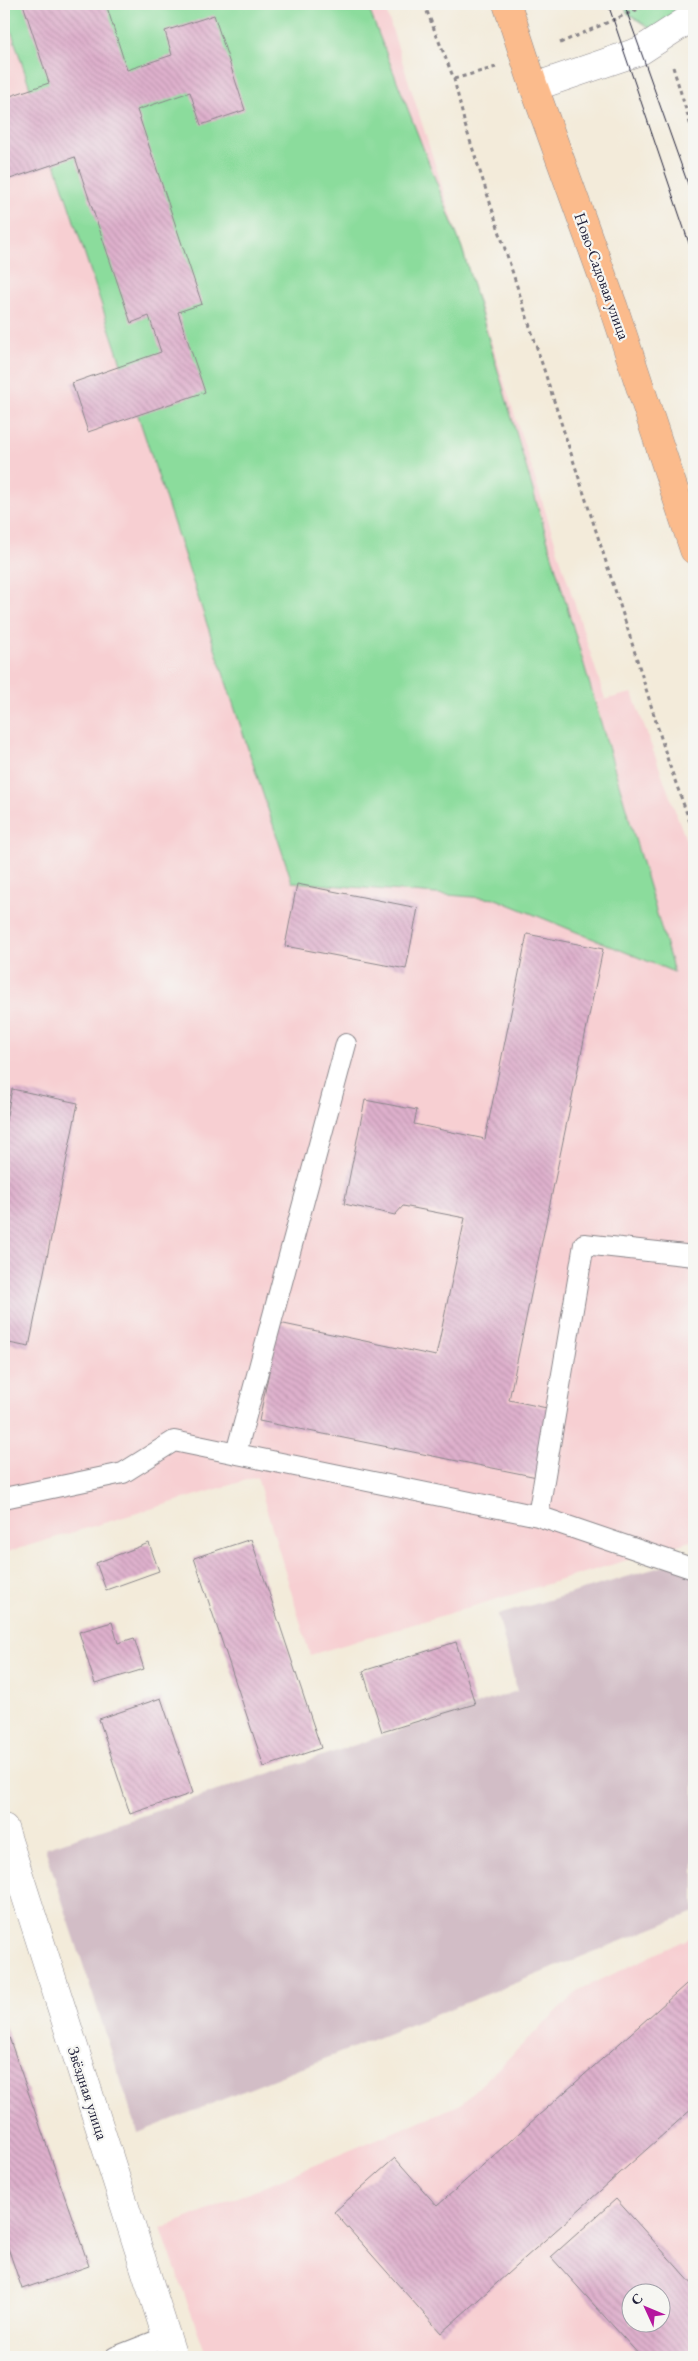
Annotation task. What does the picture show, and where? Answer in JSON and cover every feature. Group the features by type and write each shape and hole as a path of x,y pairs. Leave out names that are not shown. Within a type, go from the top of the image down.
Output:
{"main road":[{"name":"Ново-Садовая улица","path":"507,4 534,87 614,308 694,550"}],"street":[{"path":"534,87 640,51 694,16"},
{"name":"Звёздная улица","path":"4,1828 169,2347"}],"lane":[{"path":"236,1453 346,1044"},
{"path":"538,1516 584,1244 694,1256"},
{"path":"4,1498 123,1473 174,1441 538,1516 694,1569"},
{"path":"115,2357 169,2347"}],"path":[{"path":"424,4 454,79 468,135 624,618 669,764 694,833"},
{"path":"672,64 694,136"}],"shaded area":[{"path":"4,4 384,4 605,699 289,777 632,693 694,862 694,1540 310,1655 257,1477 4,1553"},
{"path":"694,1557 694,1912 138,2133 45,1848 517,1691 498,1615"},
{"path":"694,1936 694,2357 207,2357 161,2229 461,2104 579,1990"}],"green space":[{"path":"4,4 367,4 462,248 674,972 496,899 292,882 4,9"},
{"path":"624,4 694,4 663,37 627,13"}],"building":[{"path":"23,4 106,4 127,70 172,55 165,31 214,15 245,110 201,125 190,92 137,110 202,304 178,312 205,392 88,432 72,383 161,352 149,316 131,323 75,157 4,181 4,98 49,83"},
{"path":"297,884 418,908 406,969 285,946"},
{"path":"527,934 603,949 509,1400 556,1410 542,1478 259,1421 279,1323 436,1356 465,1218 403,1206 395,1215 344,1204 365,1100 417,1110 414,1124 485,1139"},
{"path":"12,1089 78,1103 29,1347 4,1342 4,1130"},
{"path":"251,1539 321,1748 264,1767 194,1558"},
{"path":"149,1543 159,1571 106,1590 96,1563"},
{"path":"112,1622 118,1643 134,1638 144,1669 95,1684 79,1632"},
{"path":"456,1642 475,1704 382,1732 363,1671"},
{"path":"161,1698 193,1793 130,1814 99,1719"},
{"path":"694,1977 694,2107 441,2333 334,2212 395,2158 437,2206"},
{"path":"4,2023 89,2266 22,2289 4,2236"},
{"path":"616,2199 694,2286 694,2357 641,2357 620,2334 670,2334 670,2284 620,2284 620,2334 551,2257"}],"tram line":[{"path":"608,4 694,258"},
{"path":"624,4 694,201"}]}
